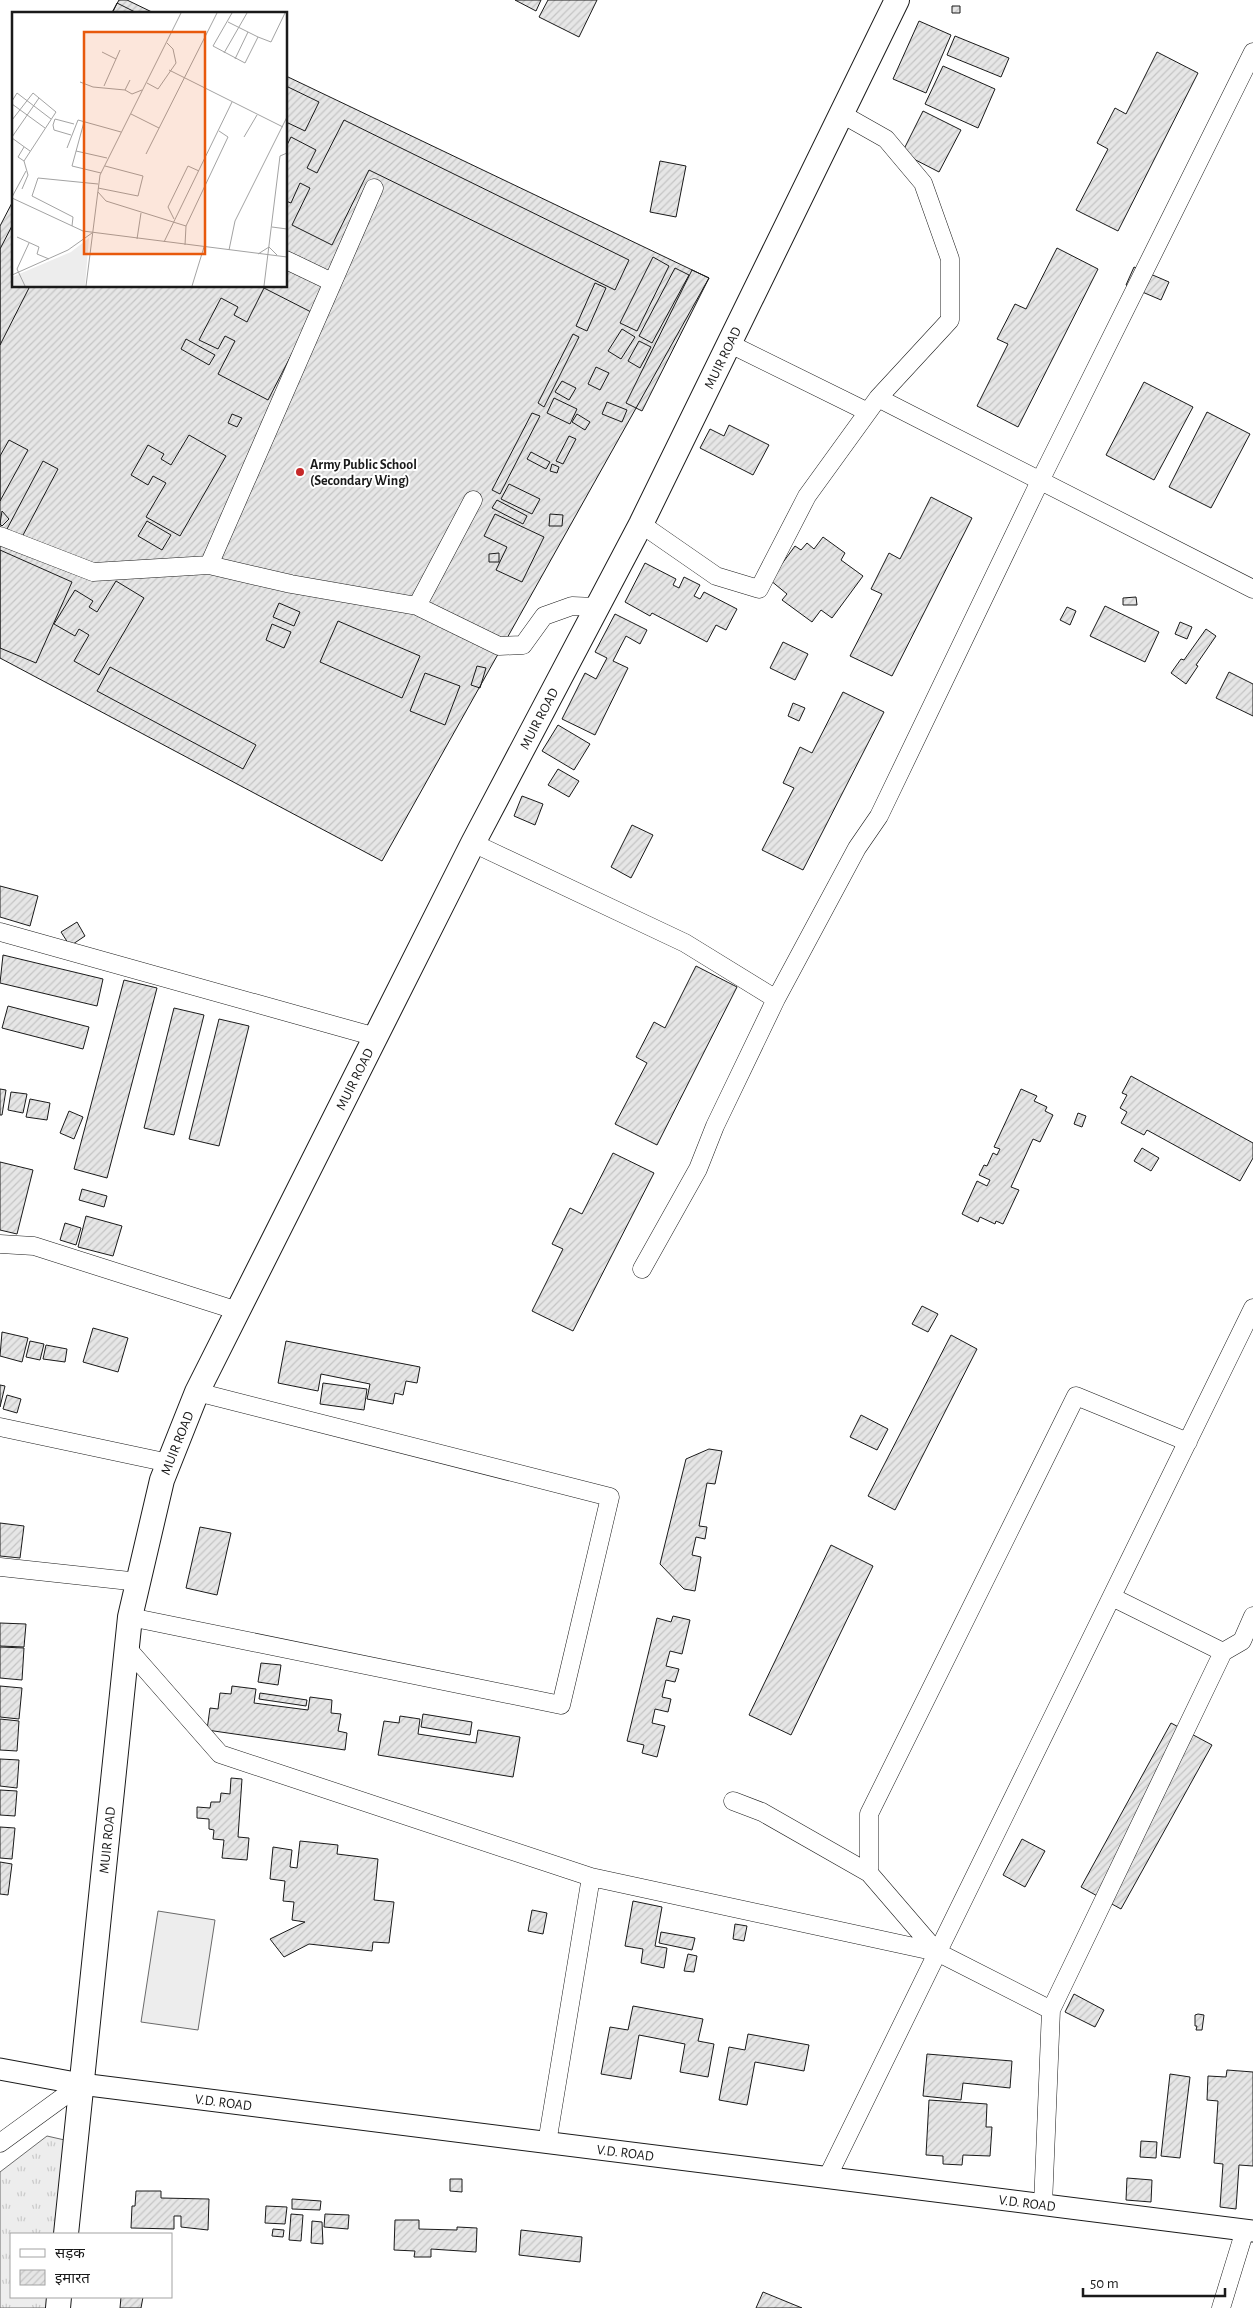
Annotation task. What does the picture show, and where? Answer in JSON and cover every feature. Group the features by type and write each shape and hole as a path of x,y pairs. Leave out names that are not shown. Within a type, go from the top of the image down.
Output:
{"main road":[{"name":"MUIR ROAD","path":"66,2233 130,1617 162,1480 197,1392 473,843 641,524 840,113 897,0"}],"street":[{"path":"642,1269 698,1169 714,1126 776,999 857,848 879,816 1040,481 1253,52"},
{"path":"641,524 716,576 759,589 806,496 873,405 950,320 950,258 923,183 886,139 840,113"},
{"path":"209,565 374,188"},
{"path":"288,261 332,282"},
{"path":"728,344 873,405 1040,481 1253,589"},
{"path":"417,606 473,500"},
{"path":"0,536 93,572 209,565 291,584 417,606 499,646 523,645 544,616 572,606 597,607"},
{"path":"473,843 685,943 776,999"},
{"path":"0,934 376,1037"},
{"path":"0,1244 34,1246 238,1311"},
{"path":"827,2178 1253,1308"},
{"path":"130,1617 561,1705 610,1497 197,1392"},
{"path":"869,1873 869,1814 1076,1396 1188,1442"},
{"path":"0,1427 169,1463"},
{"path":"0,1567 139,1582"},
{"path":"1112,1597 1223,1652"},
{"path":"1043,2205 1051,2010 1223,1652 1242,1641 1253,1616"},
{"path":"127,1648 220,1754 591,1878 937,1952 1051,2010"},
{"path":"733,1801 762,1812 869,1873 937,1952"},
{"path":"547,2143 591,1878"},
{"name":"V.D. ROAD","path":"0,2068 81,2084 1249,2231"},
{"path":"0,2143 81,2084"},
{"path":"1221,2308 1249,2231"}],"green space":[{"path":"47,2136 69,2141 57,2233 10,2233 10,2298 49,2298 48,2308 0,2308 0,2172"}],"shaded area":[{"path":"158,1911 215,1920 198,2030 141,2022"}],"building":[{"path":"119,0 127,0 152,12 112,12"},
{"path":"515,0 541,0 536,11"},
{"path":"548,0 597,0 579,37 539,17"},
{"path":"117,3 135,12 113,12"},
{"path":"952,6 960,6 960,13 952,13"},
{"path":"919,21 951,35 926,93 893,79"},
{"path":"955,36 1009,58 1001,77 947,55"},
{"path":"1157,52 1198,73 1118,231 1076,210 1108,149 1097,143 1115,108 1126,114"},
{"path":"943,66 995,89 978,128 925,104"},
{"name":"Army Public School (Secondary Wing)","path":"288,77 709,278 382,861 0,658 0,226 12,203 12,288 288,288"},
{"path":"288,87 319,102 305,131 288,123"},
{"path":"923,111 961,130 939,172 902,153"},
{"path":"344,120 629,260 615,290 369,170 332,245 292,225 310,188 300,183 291,203 288,202 288,143 291,137 316,150 307,168 317,173"},
{"path":"660,161 686,166 676,217 650,212"},
{"path":"12,226 12,288 29,288 0,345 0,249"},
{"path":"1057,248 1098,269 1018,427 977,406 1008,344 997,339 1015,304 1026,309"},
{"path":"653,257 669,266 637,331 620,323"},
{"path":"1134,267 1169,282 1161,300 1126,285"},
{"path":"675,268 689,275 652,343 639,336"},
{"path":"692,270 709,278 642,411 626,403"},
{"path":"595,283 606,288 587,331 576,326"},
{"path":"264,288 313,313 268,400 218,374 235,341 225,336 218,349 199,340 221,298 238,307 234,315 247,322"},
{"path":"622,329 635,337 621,359 608,351"},
{"path":"573,334 579,337 544,407 538,403"},
{"path":"186,339 215,355 209,365 181,349"},
{"path":"639,341 651,347 640,368 628,361"},
{"path":"596,367 609,373 600,390 588,384"},
{"path":"562,381 576,388 569,400 555,392"},
{"path":"1144,382 1193,407 1154,480 1106,455"},
{"path":"554,398 577,409 570,424 547,413"},
{"path":"607,402 627,410 622,422 602,414"},
{"path":"1207,412 1250,434 1211,508 1169,487"},
{"path":"532,413 540,416 500,494 492,490"},
{"path":"232,414 242,418 237,427 228,423"},
{"path":"577,414 590,422 585,430 572,422"},
{"path":"729,425 769,445 753,475 700,448 710,429 724,436"},
{"path":"189,435 226,456 180,536 146,517 166,483 153,476 148,485 131,475 148,445 164,454 161,459 171,465"},
{"path":"569,436 576,439 563,464 556,461"},
{"path":"9,440 28,450 0,501 0,456"},
{"path":"531,452 550,462 546,469 527,459"},
{"path":"43,461 58,469 22,537 7,529"},
{"path":"552,464 559,467 557,473 550,471"},
{"path":"509,484 540,499 532,514 501,499"},
{"path":"931,497 972,518 892,676 850,656 882,594 871,589 889,553 900,559"},
{"path":"497,500 527,516 523,524 492,508"},
{"path":"2,511 9,519 2,526 0,524"},
{"path":"495,514 544,537 522,582 496,570 507,547 484,536"},
{"path":"550,514 563,515 562,526 549,526"},
{"path":"147,521 171,535 162,550 138,536"},
{"path":"823,537 845,553 841,560 863,576 832,618 821,610 812,622 782,600 787,594 770,580 795,546 801,550 807,543 814,549"},
{"path":"0,550 72,582 36,663 0,648"},
{"path":"499,553 499,562 489,562 489,554"},
{"path":"645,563 676,579 673,585 679,588 684,577 700,585 694,596 700,599 704,592 737,609 726,630 716,625 707,642 652,613 650,616 625,602"},
{"path":"116,581 144,598 99,675 74,661 89,635 79,629 75,636 54,624 75,590 93,601 89,607 97,612"},
{"path":"1136,597 1137,605 1123,605 1123,598"},
{"path":"279,603 300,612 294,626 273,617"},
{"path":"1105,606 1159,632 1145,662 1090,636"},
{"path":"1067,607 1076,611 1070,625 1060,620"},
{"path":"615,614 647,630 640,644 626,636 613,661 628,668 595,735 562,719 585,673 596,679 607,658 595,652"},
{"path":"338,621 420,656 402,698 320,662"},
{"path":"1180,622 1192,627 1187,639 1175,634"},
{"path":"272,624 291,632 284,648 266,640"},
{"path":"1206,629 1216,636 1196,665 1198,666 1186,684 1171,673 1181,659 1184,660"},
{"path":"783,642 808,654 795,680 770,668"},
{"path":"477,666 486,668 480,688 471,685"},
{"path":"110,667 256,745 243,769 97,691"},
{"path":"1229,672 1253,684 1253,716 1216,698"},
{"path":"425,673 460,686 445,725 410,711"},
{"path":"843,692 884,712 803,870 762,850 794,788 783,783 800,747 812,753"},
{"path":"793,703 805,708 799,721 788,716"},
{"path":"558,725 590,744 574,770 542,751"},
{"path":"558,769 579,781 569,797 548,785"},
{"path":"522,796 543,804 535,825 514,816"},
{"path":"632,825 653,835 631,878 611,867"},
{"path":"0,886 38,896 30,926 0,917"},
{"path":"77,922 85,936 70,946 61,932"},
{"path":"3,955 103,979 97,1006 0,983"},
{"path":"696,966 737,987 657,1145 615,1124 647,1063 636,1057 654,1022 665,1028"},
{"path":"124,980 157,988 107,1178 74,1169"},
{"path":"8,1006 89,1027 83,1049 2,1028"},
{"path":"174,1008 204,1015 174,1135 144,1128"},
{"path":"219,1019 249,1026 219,1146 189,1139"},
{"path":"1131,1076 1253,1143 1253,1158 1240,1181 1147,1130 1144,1135 1121,1123 1127,1112 1120,1108 1127,1095 1122,1093"},
{"path":"0,1089 6,1090 2,1115 0,1115"},
{"path":"1021,1089 1037,1096 1034,1101 1047,1107 1045,1111 1053,1115 1040,1142 1033,1139 1011,1187 1019,1190 1003,1224 996,1221 995,1224 980,1217 978,1222 962,1214 977,1181 987,1186 990,1180 979,1175 984,1165 987,1166 993,1153 997,1155 1000,1149 994,1147"},
{"path":"11,1092 27,1094 23,1113 8,1110"},
{"path":"30,1099 50,1103 47,1120 26,1117"},
{"path":"69,1111 83,1117 74,1139 60,1133"},
{"path":"1078,1113 1086,1116 1082,1127 1074,1124"},
{"path":"1142,1148 1159,1158 1151,1171 1134,1161"},
{"path":"613,1153 654,1173 573,1331 532,1311 563,1249 552,1244 570,1208 582,1214"},
{"path":"0,1162 33,1170 17,1234 0,1230"},
{"path":"82,1189 107,1196 104,1207 79,1200"},
{"path":"86,1216 122,1226 113,1256 78,1247"},
{"path":"65,1223 81,1228 76,1245 60,1240"},
{"path":"922,1306 938,1314 928,1332 912,1324"},
{"path":"93,1328 128,1338 118,1372 83,1362"},
{"path":"2,1332 28,1338 22,1362 0,1356"},
{"path":"951,1335 977,1349 895,1510 868,1496"},
{"path":"30,1341 44,1344 40,1360 26,1357"},
{"path":"286,1341 420,1367 417,1383 406,1381 403,1395 395,1393 393,1404 367,1399 370,1384 321,1374 318,1391 278,1383"},
{"path":"46,1345 67,1349 65,1362 43,1359"},
{"path":"323,1383 367,1389 364,1410 320,1404"},
{"path":"0,1385 5,1386 0,1407"},
{"path":"7,1395 21,1399 17,1413 3,1409"},
{"path":"861,1415 888,1429 877,1450 850,1437"},
{"path":"709,1449 722,1451 715,1484 707,1483 699,1526 707,1527 705,1539 696,1537 692,1555 701,1557 695,1591 684,1589 660,1564 686,1459"},
{"path":"0,1523 24,1526 20,1558 0,1556"},
{"path":"200,1527 231,1533 217,1595 186,1588"},
{"path":"831,1545 873,1566 791,1735 749,1715"},
{"path":"673,1616 690,1620 682,1654 670,1651 666,1666 679,1669 675,1682 666,1680 662,1697 671,1699 668,1712 655,1709 652,1723 665,1726 657,1757 642,1753 644,1745 627,1741 657,1618 671,1622"},
{"path":"0,1623 26,1624 24,1647 0,1646"},
{"path":"0,1647 24,1648 22,1680 0,1678"},
{"path":"261,1663 281,1665 278,1685 258,1682"},
{"path":"0,1686 22,1688 19,1719 0,1717"},
{"path":"232,1686 256,1689 254,1703 308,1710 310,1697 332,1700 331,1713 341,1714 338,1731 347,1733 345,1750 207,1730 210,1708 218,1709 220,1693 231,1694"},
{"path":"260,1693 307,1700 306,1706 259,1699"},
{"path":"423,1714 472,1722 470,1735 421,1727"},
{"path":"400,1716 420,1719 418,1734 476,1743 478,1730 520,1737 513,1777 378,1755 384,1721 399,1723"},
{"path":"0,1719 19,1721 17,1751 0,1750"},
{"path":"1171,1723 1212,1745 1121,1909 1081,1887"},
{"path":"0,1759 19,1760 17,1788 0,1786"},
{"path":"231,1778 242,1779 238,1837 249,1838 247,1860 222,1858 224,1840 213,1839 214,1830 209,1829 209,1819 197,1818 197,1807 210,1808 211,1802 220,1802 221,1793 230,1794"},
{"path":"0,1790 17,1791 15,1816 0,1815"},
{"path":"0,1827 15,1828 12,1859 0,1858"},
{"path":"1022,1839 1045,1851 1025,1887 1003,1875"},
{"path":"300,1841 338,1845 337,1854 378,1859 374,1900 394,1902 389,1943 373,1942 372,1951 309,1944 284,1957 270,1939 305,1922 292,1920 294,1902 283,1901 285,1881 270,1879 273,1847 292,1850 290,1867 297,1868"},
{"path":"0,1862 12,1864 8,1895 0,1894"},
{"path":"633,1901 662,1907 655,1946 667,1948 664,1968 641,1963 643,1949 625,1946"},
{"path":"532,1910 547,1913 543,1934 528,1931"},
{"path":"735,1924 747,1926 744,1941 733,1939"},
{"path":"661,1932 695,1938 692,1950 659,1943"},
{"path":"688,1954 697,1956 694,1972 684,1971"},
{"path":"1074,1994 1104,2010 1095,2027 1065,2012"},
{"path":"633,2006 703,2019 698,2041 714,2044 708,2077 680,2072 685,2044 639,2035 631,2079 601,2074 610,2027 628,2030"},
{"path":"1195,2015 1204,2015 1202,2030 1196,2030 1197,2026 1195,2026"},
{"path":"748,2034 809,2045 804,2071 755,2062 747,2105 719,2100 729,2047 745,2050"},
{"path":"927,2054 1012,2061 1010,2088 963,2083 961,2100 923,2096"},
{"path":"1227,2070 1253,2072 1253,2166 1239,2165 1236,2209 1220,2207 1223,2164 1214,2163 1218,2101 1207,2100 1208,2076 1226,2077"},
{"path":"1170,2074 1190,2077 1180,2158 1161,2156"},
{"path":"929,2100 987,2104 986,2127 992,2127 990,2156 963,2155 962,2165 943,2164 943,2156 926,2155"},
{"path":"1141,2141 1157,2142 1156,2158 1140,2157"},
{"path":"1127,2178 1152,2180 1151,2202 1126,2200"},
{"path":"450,2179 462,2179 462,2192 450,2191"},
{"path":"136,2191 161,2191 161,2198 209,2199 208,2230 181,2227 181,2216 174,2216 174,2229 131,2228 132,2206 135,2206"},
{"path":"292,2199 321,2201 320,2210 292,2209"},
{"path":"266,2206 287,2207 285,2224 265,2223"},
{"path":"291,2214 303,2215 301,2241 289,2240"},
{"path":"325,2214 349,2215 348,2229 324,2227"},
{"path":"395,2220 419,2220 419,2229 457,2230 457,2227 477,2228 476,2252 431,2249 431,2257 414,2257 415,2251 394,2250"},
{"path":"312,2221 322,2222 323,2244 311,2243"},
{"path":"273,2229 284,2230 283,2237 272,2236"},
{"path":"521,2230 582,2237 580,2262 519,2255"},
{"path":"763,2292 802,2308 756,2308"},
{"path":"121,2298 143,2298 141,2308 120,2308"}],"place":[{"name":"Army Public School (Secondary Wing)","path":"300,472"}]}
